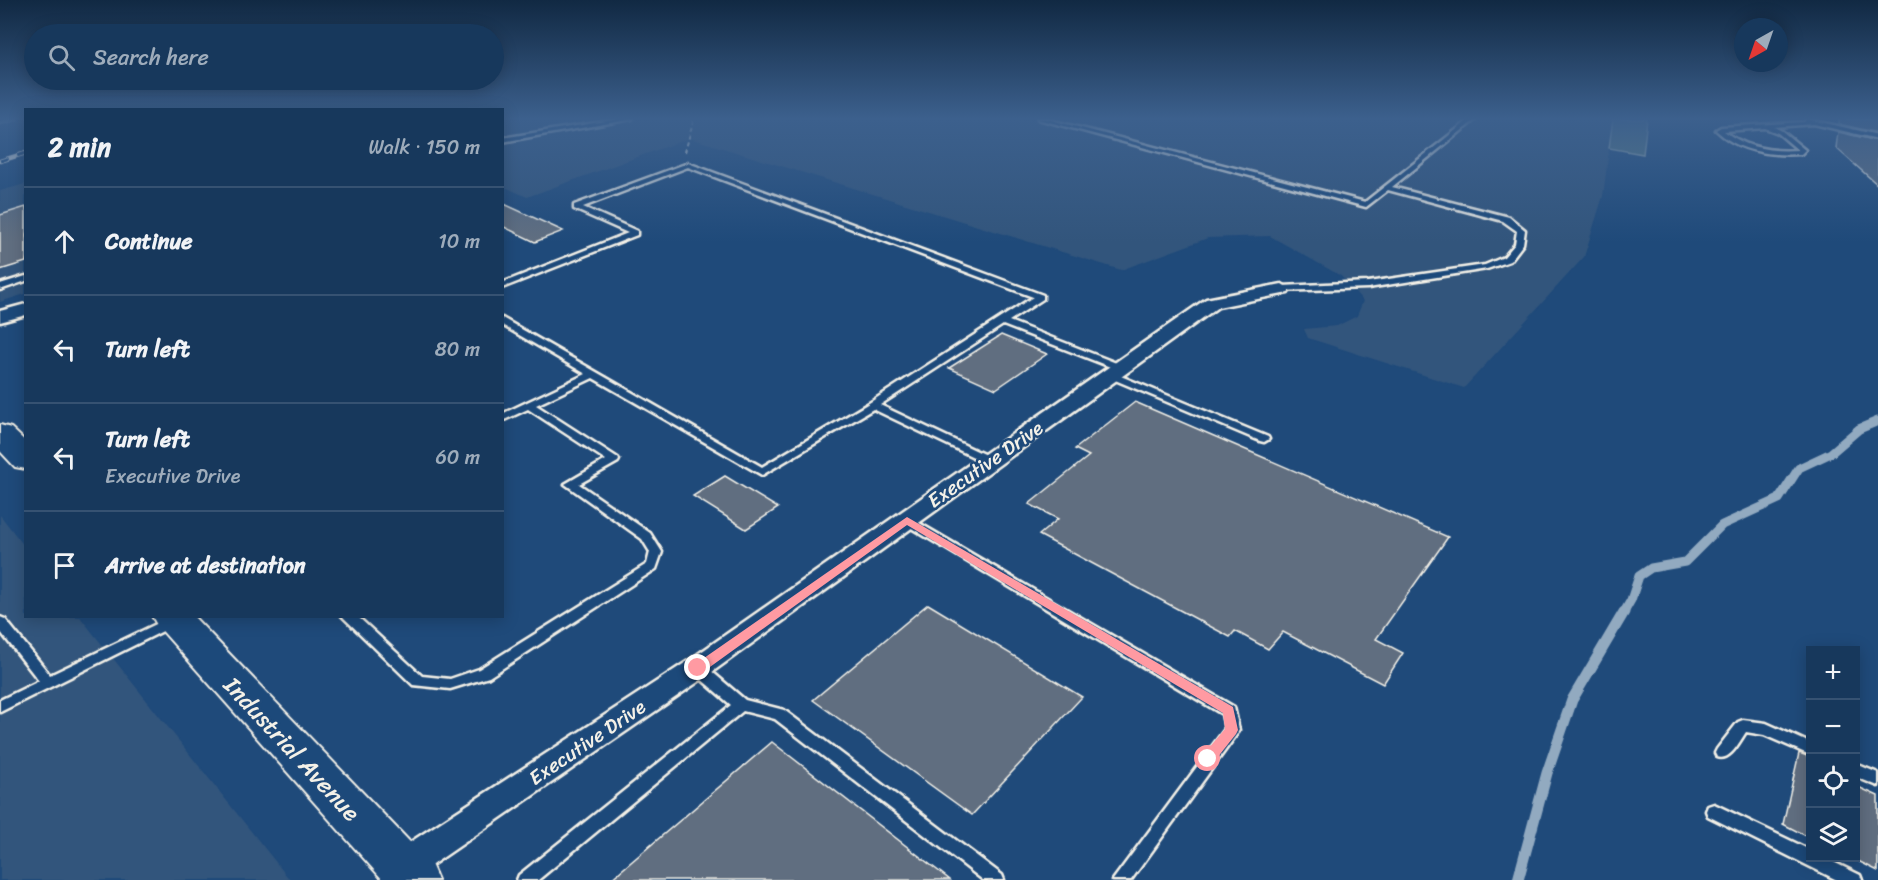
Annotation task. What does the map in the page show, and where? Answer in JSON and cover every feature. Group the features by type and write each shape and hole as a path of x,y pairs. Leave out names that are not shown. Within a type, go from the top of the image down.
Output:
{"main road":[{"name":"Industrial Avenue","path":"172,618 402,873"}],"street":[{"name":"Executive Drive","path":"402,873 698,668 1212,303 1282,289"},
{"path":"0,317 24,310"}],"lane":[{"path":"1196,160 1365,205 1422,160"},
{"path":"504,285 634,233 577,207 688,165 1040,297 873,405 762,472 504,322"},
{"path":"1282,289 1368,285 1487,267 1506,259 1519,244 1521,230 1506,219 1387,188"},
{"path":"0,287 24,279"},
{"path":"1002,321 1263,439"},
{"path":"504,417 593,374"},
{"path":"350,618 418,681 450,684 484,673 652,566 656,552 646,536 571,484 614,460 529,405"},
{"path":"873,405 990,461"},
{"path":"907,520 1229,711 1232,730 1121,880"},
{"path":"0,706 172,618"},
{"path":"0,622 48,682"},
{"path":"698,668 741,705 779,714 996,880"},
{"path":"525,880 741,705"},
{"path":"1722,753 1743,726 1766,729 1806,747"},
{"path":"1860,772 1878,780"},
{"path":"1714,811 1854,880"}],"shaded area":[{"path":"504,160 629,160 527,197 504,186"},
{"path":"762,160 1608,160 1603,196 1584,257 1464,388 1308,338 1304,329 1337,326 1357,316 1363,301 1341,276 1270,236 1208,238 1121,270"},
{"path":"24,184 24,294 0,302 0,191"},
{"path":"0,515 24,546 24,618 81,618 290,880 0,880"}],"building":[{"path":"1850,160 1878,160 1878,185"},
{"path":"504,204 563,231 535,242 504,227"},
{"path":"24,208 24,263 0,270 0,215"},
{"path":"1001,335 1047,354 996,389 949,368"},
{"path":"1135,402 1448,537 1376,639 1403,653 1383,684 1283,632 1268,649 1235,631 1230,637 1039,535 1058,519 1029,504 1089,456 1075,449"},
{"path":"725,476 778,508 746,529 693,496"},
{"path":"928,604 1082,697 972,815 813,700"},
{"path":"772,742 950,880 610,880"},
{"path":"1799,753 1806,756 1806,836 1783,824"},
{"path":"1860,788 1878,796 1878,871 1860,862"}],"waterway":[{"path":"1623,614 1631,600 1639,576 1651,568 1685,562 1722,525 1779,499 1799,468 1831,453 1859,429 1878,421"},
{"path":"1518,880 1547,773 1572,700 1624,612"}],"route":[{"path":"698,668 907,520 1229,711 1232,730 1208,759"}]}
